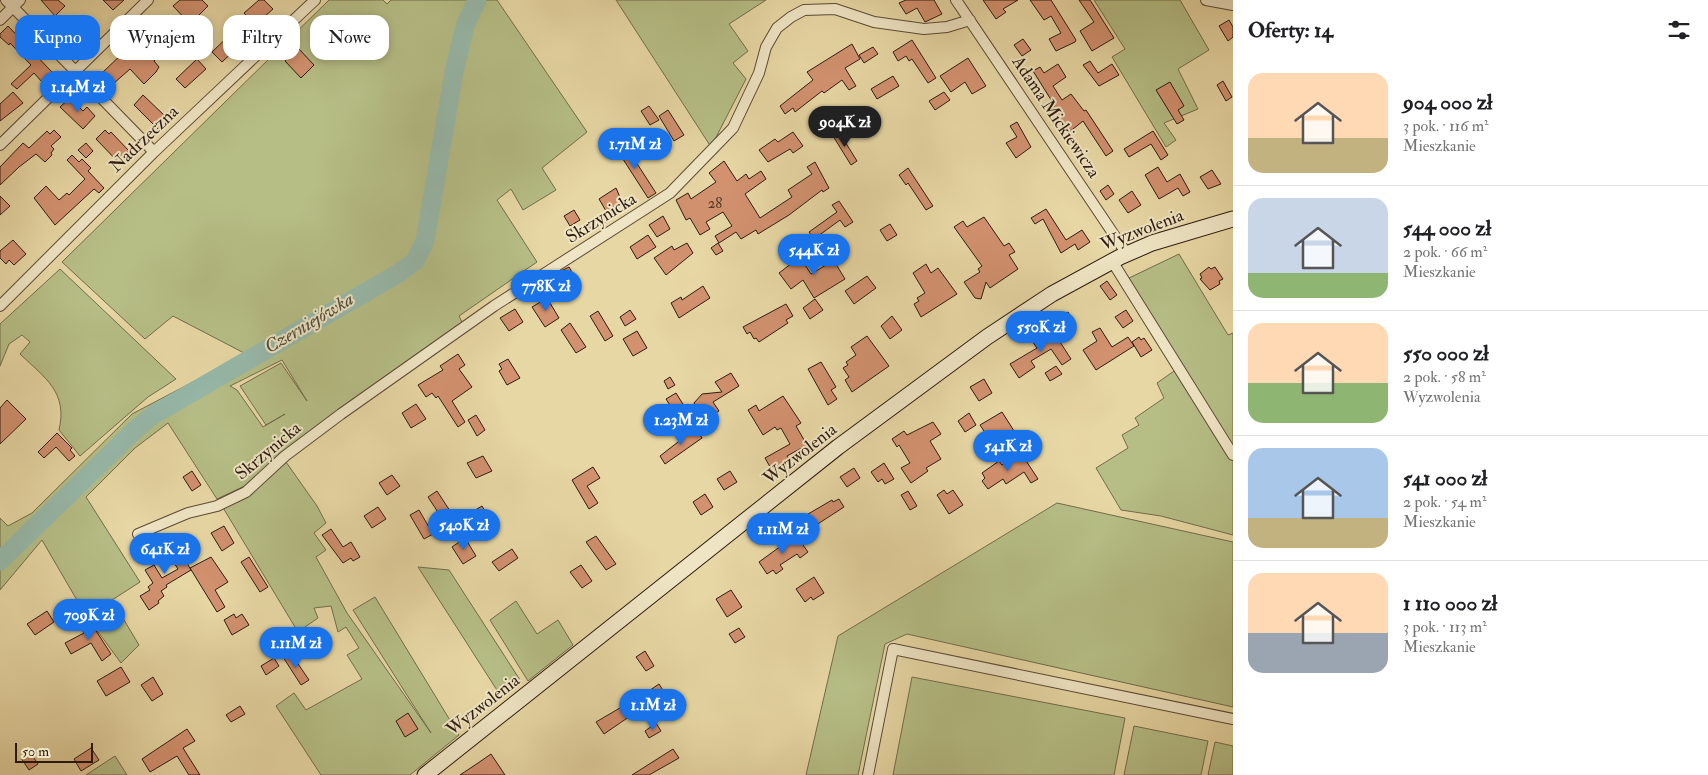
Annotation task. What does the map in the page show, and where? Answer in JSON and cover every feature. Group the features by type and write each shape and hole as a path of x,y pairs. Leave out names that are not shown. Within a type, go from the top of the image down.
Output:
{"street":[{"path":"0,145 148,0"},
{"name":"Nadrzeczna","path":"0,306 154,152 315,0"},
{"path":"809,0 804,10 835,10 874,22 905,28 947,28 970,20"},
{"name":"Adama Mickiewicza","path":"956,0 1127,254"},
{"path":"1206,0 1233,5"},
{"path":"0,20 13,2 75,71 154,152"},
{"name":"Skrzynicka","path":"138,534 188,513 217,506 246,492 285,456 333,420 494,306 670,193 733,128 758,73 766,47 777,28 804,10"},
{"name":"Wyzwolenia","path":"425,775 875,418 1032,307 1112,261 1152,243 1233,219"},
{"path":"1112,261 1233,455"},
{"path":"868,775 893,649 1233,719"}],"green space":[{"path":"329,0 383,0 387,4 391,0 497,0 587,132 542,168 556,190 523,210 511,189 497,200 537,262 459,316 462,322 253,482 217,499 168,423 135,448 86,497 140,582 112,600 139,645 121,663 85,614 42,540 0,590 0,518 8,526 32,513 132,414 246,354 173,316 145,339 62,262 268,60 300,60 300,28 310,19 310,60 389,60 389,15 314,15","holes":["282,360 307,401 281,363 240,386 266,425 285,414 263,427 237,390 230,386"]},
{"path":"616,0 766,0 729,24 748,51 733,63 746,79 711,147"},
{"path":"1094,0 1180,0 1209,50 1178,69 1198,109 1164,123 1176,140 1166,147 1112,57 1125,49"},
{"path":"1179,254 1228,335 1233,333 1233,448 1127,279"},
{"path":"60,269 176,379 148,397 80,456 59,430 60,405 52,387 20,354 30,342 22,335 9,344 0,366 0,324"},
{"path":"1177,369 1233,460 1233,535 1161,516 1121,510 1096,468 1128,448 1122,435 1139,425 1135,418 1164,398 1157,383"},
{"path":"286,462 317,506 326,523 314,533 326,550 316,557 347,613 431,733 353,610 375,597 459,735 410,775 321,775 276,706 294,693 306,710 362,679 347,655 359,648 346,627 338,632 331,606 314,608 318,618 298,632 222,506 249,496"},
{"path":"1057,503 1233,542 1233,707 907,634 885,644 858,775 806,775 838,636"},
{"path":"418,567 449,570 522,683 502,698"},
{"path":"516,601 537,634 558,620 573,645 528,681 490,620"},
{"path":"912,677 1125,718 1114,775 893,775"},
{"path":"1134,726 1208,741 1201,775 1124,775"},
{"path":"1215,742 1233,746 1233,775 1208,775"},
{"path":"115,756 127,775 86,775"}],"building":[{"path":"41,0 58,0 65,6 54,15"},
{"path":"103,0 124,0 113,10"},
{"path":"180,0 202,0 208,6 199,15 182,15 173,6"},
{"path":"259,0 264,0 273,9 266,15 246,15 244,13"},
{"path":"906,0 934,0 942,14 925,22 917,8 906,14 899,3"},
{"path":"983,0 1018,0 1003,9 1006,12 996,19"},
{"path":"1030,0 1051,0 1076,40 1075,42 1056,51 1049,39 1061,33 1051,16 1044,20"},
{"path":"1079,0 1090,0 1114,38 1092,51 1080,31 1094,22"},
{"path":"1229,20 1233,27 1233,37 1228,41 1219,26"},
{"path":"8,26 15,33 15,48 0,37 0,34"},
{"path":"1023,39 1031,50 1022,56 1014,45"},
{"path":"912,40 936,78 928,83 912,59 909,61 906,56 898,61 893,52"},
{"path":"223,41 224,60 222,62 213,51"},
{"path":"852,44 860,59 845,68 856,86 849,90 842,80 824,93 822,91 795,112 793,108 785,114 780,106 813,80 807,72"},
{"path":"873,47 878,54 864,63 859,55"},
{"path":"300,50 314,65 301,78 285,61 300,60"},
{"path":"968,58 986,86 972,94 965,82 951,92 940,76"},
{"path":"26,60 41,60 52,72 42,82 34,73 17,89 11,84 31,65"},
{"path":"116,60 155,60 159,67 144,84 130,69 113,84 102,73"},
{"path":"196,60 206,69 185,88 176,79"},
{"path":"1090,61 1098,73 1112,64 1119,75 1099,86 1083,65"},
{"path":"1058,64 1066,77 1053,86 1062,100 1071,94 1084,111 1086,110 1113,151 1106,156 1083,121 1068,133 1052,108 1055,106 1033,71 1040,67 1044,73"},
{"path":"893,76 899,86 877,99 871,89"},
{"path":"1223,81 1232,97 1226,101 1217,85"},
{"path":"1170,82 1184,106 1178,110 1184,120 1177,124 1156,90"},
{"path":"13,92 23,103 0,121 0,104"},
{"path":"944,92 950,100 935,110 929,101"},
{"path":"143,95 166,117 166,121 158,129 134,105"},
{"path":"70,98 83,111 87,107 95,116 83,129 60,107"},
{"path":"649,106 659,120 650,125 641,111"},
{"path":"845,109 855,125 848,129 838,113"},
{"path":"668,110 684,135 674,141 659,116"},
{"path":"1017,122 1031,147 1016,158 1006,143 1017,137 1010,126"},
{"path":"54,130 61,137 51,146 54,149 51,153 52,155 45,162 36,154 0,185 0,167 23,143 29,148 47,131 50,134"},
{"path":"105,130 109,134 111,132 129,151 127,152 130,156 121,165 96,139"},
{"path":"1153,131 1168,155 1161,160 1151,144 1129,157 1124,149"},
{"path":"793,132 803,146 793,153 790,149 768,162 759,150 775,139 778,142"},
{"path":"839,132 857,161 851,165 833,136"},
{"path":"86,143 93,151 86,158 78,150"},
{"path":"620,145 621,147 625,145 656,193 648,198 621,156 618,158 613,149"},
{"path":"72,155 79,162 82,159 91,168 88,171 104,188 99,193 94,189 55,225 34,198 46,186 59,200 67,193 69,195 85,179 67,160"},
{"path":"724,161 737,181 746,174 749,179 761,171 766,179 745,194 760,218 792,197 788,190 812,174 807,167 815,162 829,188 823,192 822,190 789,215 758,234 756,230 741,239 736,232 719,243 715,236 732,226 723,212 706,222 710,229 700,235 690,218 686,220 676,200 688,193 691,199 716,182 709,173"},
{"path":"1158,167 1167,182 1180,174 1190,192 1183,196 1178,188 1159,199 1145,175"},
{"path":"908,168 933,206 926,210 908,183 906,185 899,175"},
{"path":"1212,170 1221,184 1208,189 1200,177"},
{"path":"1108,185 1114,194 1106,200 1100,191"},
{"path":"616,188 622,202 606,211 599,199"},
{"path":"1132,191 1141,205 1128,213 1119,200"},
{"path":"0,196 10,206 0,215"},
{"path":"839,201 853,222 845,227 840,220 814,239 809,232 837,212 832,205"},
{"path":"1046,209 1066,240 1082,230 1090,242 1078,250 1075,244 1061,253 1043,219 1035,224 1031,218"},
{"path":"574,210 580,220 570,226 564,216"},
{"path":"606,212 610,220 592,230 587,223"},
{"path":"663,216 670,229 657,237 649,225"},
{"path":"984,217 1004,246 1009,243 1015,252 1009,255 1018,269 990,288 986,282 981,299 975,298 964,282 980,272 978,269 982,266 954,227 963,221 967,227"},
{"path":"890,224 897,235 887,241 880,230"},
{"path":"648,235 656,247 637,259 630,247"},
{"path":"13,240 26,254 14,265 9,260 6,264 0,258 0,251"},
{"path":"687,243 693,253 666,275 654,258 672,246 674,250"},
{"path":"718,243 723,251 716,255 711,248"},
{"path":"828,251 845,279 814,298 803,280 791,289 779,273 800,257 811,274 826,265 821,255"},
{"path":"926,264 931,273 938,268 957,294 921,317 914,304 919,301 917,298 925,293 913,273"},
{"path":"569,267 579,284 572,288 561,271"},
{"path":"1209,267 1211,269 1215,267 1223,279 1219,281 1220,284 1210,290 1200,279 1202,278 1200,274"},
{"path":"867,276 876,288 854,304 845,291"},
{"path":"1107,281 1117,295 1110,300 1100,286"},
{"path":"703,286 710,298 679,318 671,303 681,297 682,300"},
{"path":"547,298 559,318 545,327 532,307"},
{"path":"815,299 823,310 810,319 803,308"},
{"path":"786,304 793,316 786,320 788,323 759,342 756,338 754,339 750,332 747,334 743,327"},
{"path":"515,309 523,322 509,331 500,318"},
{"path":"630,310 636,319 625,326 620,317"},
{"path":"1126,310 1133,321 1123,328 1115,317"},
{"path":"598,311 613,336 605,341 590,316"},
{"path":"1068,312 1072,319 1060,326 1055,319"},
{"path":"892,316 902,330 890,339 881,326"},
{"path":"570,323 586,347 576,353 561,330"},
{"path":"1051,328 1071,359 1062,365 1051,349 1031,361 1035,367 1019,378 1010,364 1037,348 1032,341"},
{"path":"1100,328 1112,347 1128,337 1134,346 1096,370 1083,350 1097,341 1092,332"},
{"path":"637,331 647,348 633,356 623,339"},
{"path":"867,336 889,366 852,392 845,380 849,377 843,368 848,365 846,362 856,355 851,347"},
{"path":"1139,337 1141,340 1144,338 1152,350 1141,357 1132,342"},
{"path":"458,354 465,365 459,369 472,387 452,401 465,422 458,427 438,396 436,398 432,393 426,397 418,385 443,370 440,366"},
{"path":"508,359 520,378 507,385 499,371 502,369 499,364"},
{"path":"821,362 836,387 831,390 837,399 828,405 808,369"},
{"path":"1056,366 1062,374 1050,381 1045,373"},
{"path":"731,373 739,386 713,402 719,411 705,420 694,403 702,394 722,392 715,382"},
{"path":"670,377 675,385 668,389 664,381"},
{"path":"984,379 992,393 979,401 970,387"},
{"path":"676,393 686,409 679,414 675,413 666,399"},
{"path":"783,396 801,423 796,426 807,445 787,456 789,459 786,462 787,464 773,472 765,458 790,444 781,428 777,430 775,427 763,435 748,410 756,405 759,411"},
{"path":"7,400 26,419 0,444 0,408"},
{"path":"416,404 426,419 411,428 402,413"},
{"path":"1002,412 1016,434 1006,440 1003,436 992,443 980,425"},
{"path":"969,413 976,425 965,432 958,421"},
{"path":"476,415 485,430 477,436 468,420"},
{"path":"933,422 941,434 930,441 941,459 926,468 928,471 911,483 901,468 910,463 899,445 897,447 892,439 904,431 907,435"},
{"path":"696,428 702,438 665,464 660,456"},
{"path":"57,433 72,448 70,450 75,456 69,461 56,447 44,458 38,452"},
{"path":"1021,453 1038,479 1031,483 1024,472 1006,484 1003,479 988,489 982,481 985,478 982,473 999,461 1002,465"},
{"path":"483,456 492,471 476,478 467,463"},
{"path":"884,463 894,479 885,484 882,479 878,482 871,472"},
{"path":"593,467 600,478 587,486 598,503 589,509 572,480"},
{"path":"854,468 860,478 847,487 840,477"},
{"path":"192,471 201,485 192,491 183,477"},
{"path":"730,471 737,482 724,490 717,479"},
{"path":"392,475 400,486 387,495 379,483"},
{"path":"944,490 947,494 953,490 963,505 949,514 937,495"},
{"path":"437,491 452,514 443,520 428,497"},
{"path":"908,491 917,506 910,510 901,495"},
{"path":"705,494 713,507 701,515 693,502"},
{"path":"839,499 844,507 810,529 803,517 832,500 833,502"},
{"path":"482,506 492,523 482,529 472,512"},
{"path":"378,507 386,519 372,528 364,516"},
{"path":"419,510 433,534 424,539 410,515"},
{"path":"224,526 234,543 222,551 211,533"},
{"path":"331,529 343,547 351,542 360,557 353,561 351,558 343,563 322,535"},
{"path":"796,535 808,552 800,558 797,554 780,565 783,569 776,574 773,570 767,574 759,562"},
{"path":"596,536 616,564 606,570 586,542"},
{"path":"172,537 191,570 166,585 167,587 161,591 164,596 158,601 159,603 149,610 140,596 150,590 148,587 153,583 145,570 154,565 162,578 178,569 161,543"},
{"path":"465,538 476,556 463,564 452,547"},
{"path":"512,549 518,558 499,571 492,562"},
{"path":"211,557 228,582 215,590 225,607 217,612 190,568"},
{"path":"249,557 268,587 260,592 241,562"},
{"path":"581,565 592,581 582,588 570,572"},
{"path":"814,577 824,593 813,600 811,597 805,602 796,589"},
{"path":"731,590 742,607 727,617 716,599"},
{"path":"47,611 54,622 35,635 27,624"},
{"path":"234,614 236,618 242,614 249,625 232,635 224,620"},
{"path":"89,620 111,654 102,661 91,643 71,654 65,643 84,633 80,626"},
{"path":"739,628 745,637 735,643 729,634"},
{"path":"645,651 654,666 646,671 636,657"},
{"path":"290,652 309,680 301,685 283,657"},
{"path":"274,658 279,666 266,675 261,666"},
{"path":"121,667 130,682 106,696 97,681"},
{"path":"153,677 163,694 152,701 141,685"},
{"path":"659,684 668,698 656,706 652,701 604,734 596,722 625,705 623,702 637,693 640,697"},
{"path":"240,706 245,714 231,722 226,715"},
{"path":"408,713 418,729 405,737 396,721"},
{"path":"656,723 661,731 649,738 645,731"},
{"path":"187,729 195,741 183,748 200,775 189,775 177,756 150,772 142,759"},
{"path":"91,748 99,760 81,771 74,759"},
{"path":"673,749 679,758 649,775 632,775"},
{"path":"30,752 38,764 29,770 21,758"},
{"path":"491,754 505,775 460,775 478,763"}],"waterway":[{"name":"Czerniejówka","path":"0,561 135,430 153,415 399,273 415,261 425,241 454,72 465,26 477,0"}]}
